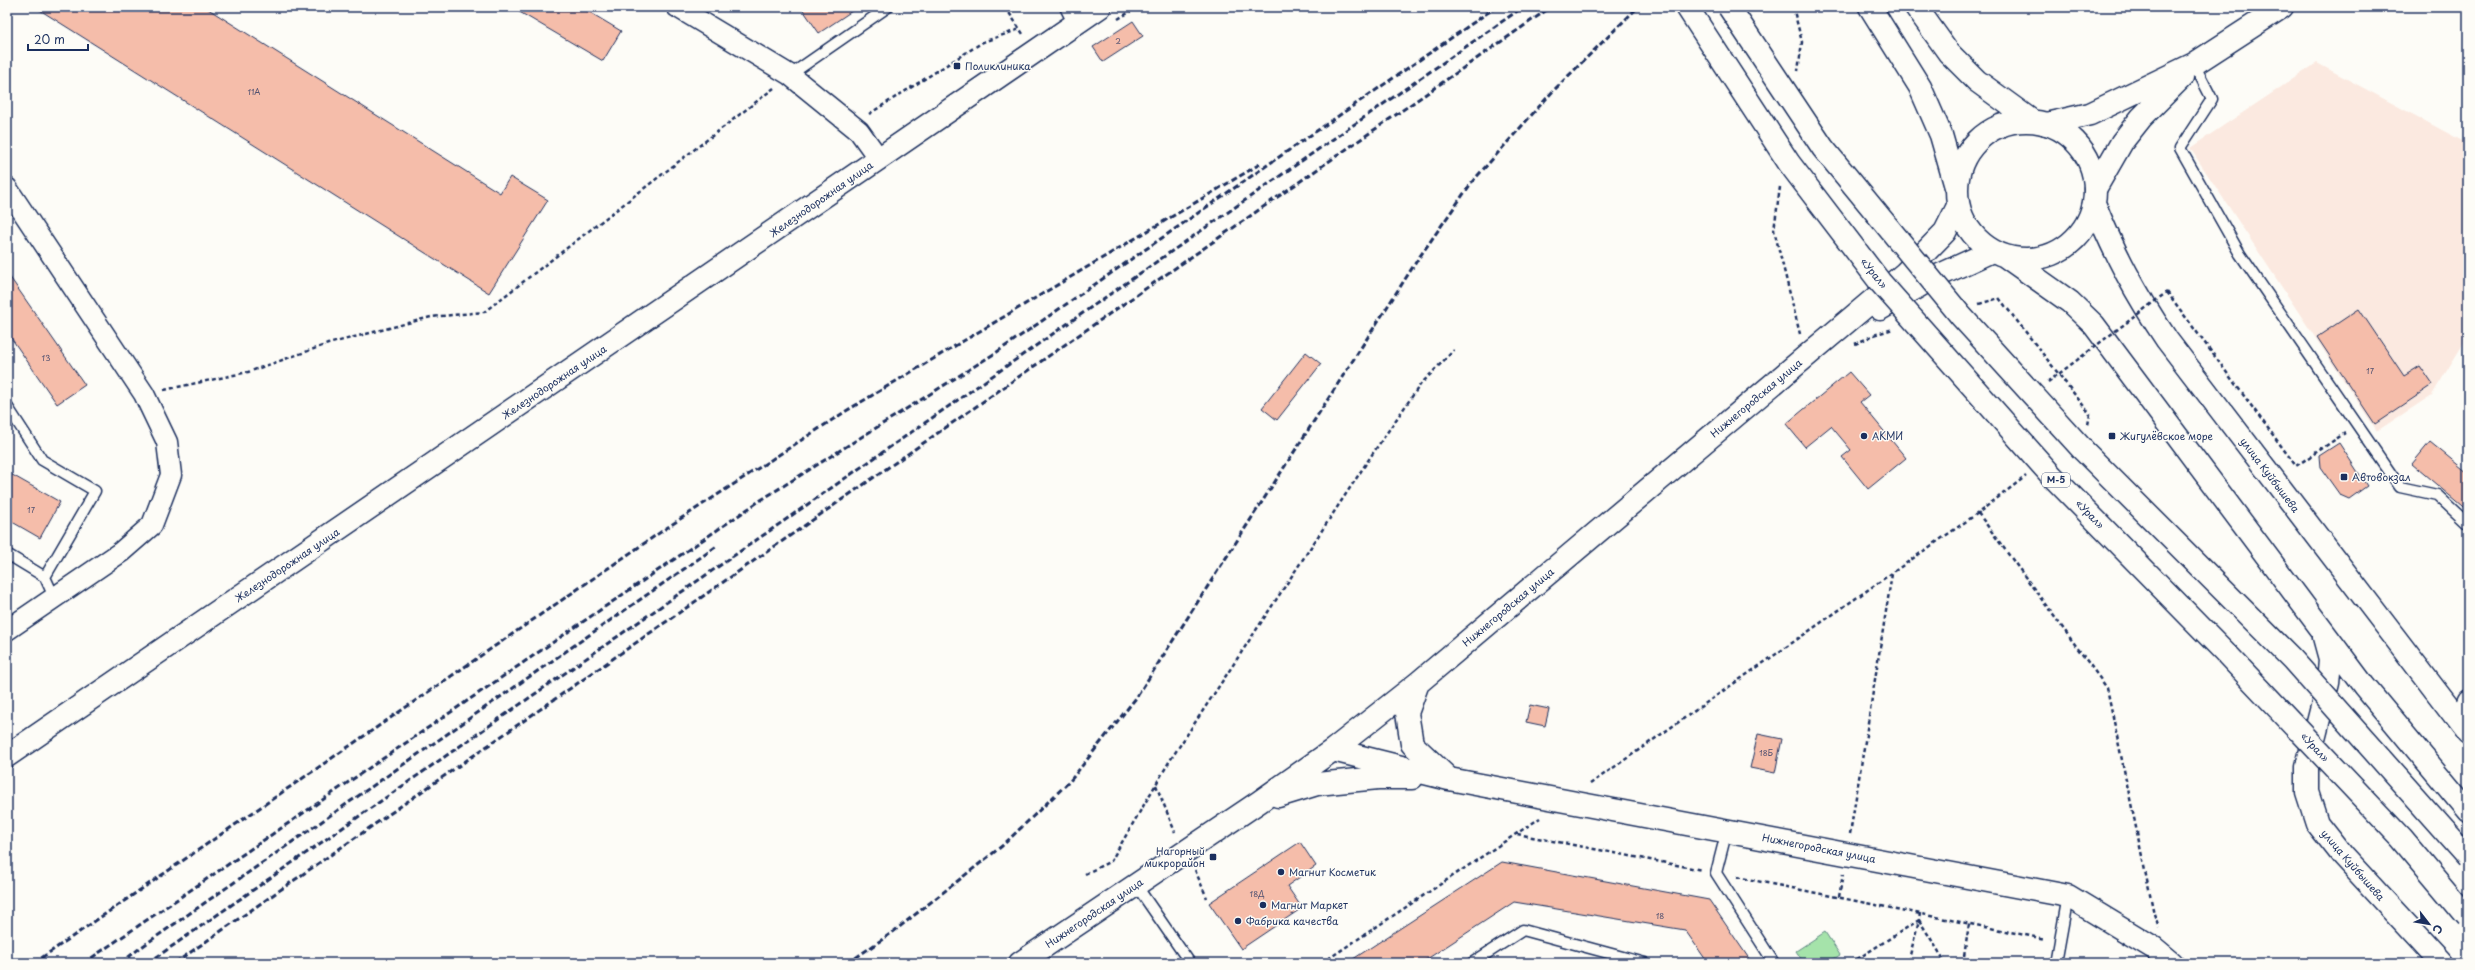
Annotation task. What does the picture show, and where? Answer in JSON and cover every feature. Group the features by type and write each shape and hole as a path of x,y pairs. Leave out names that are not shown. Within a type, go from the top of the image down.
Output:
{"main road":[{"name":"Железнодорожная улица","path":"7,756 879,158 1070,16 1100,7"},
{"name":"«Урал»","path":"1687,7 1789,163 1880,282 2052,476 2223,650 2401,838 2468,918"},
{"path":"1729,7 1824,148 1960,316 2084,451 2292,659 2468,856"},
{"path":"1870,7 1920,87 1941,135 1958,199 1970,232 1999,253 2034,259 2061,249 2082,230 2094,196 2122,142 2140,118 2194,64"},
{"path":"1916,7 1948,52 1977,81 2039,122 2065,134 2081,148 2088,160 2094,196"},
{"path":"1958,199 1962,163 1979,140 2003,125 2039,122 2090,114 2194,64 2282,7"},
{"name":"улица Куйбышева","path":"2094,196 2112,248 2135,293 2168,340 2463,727"},
{"name":"Нижнегородская улица","path":"1020,963 1259,802 1333,750 1418,683 1905,273 1945,232 1958,199"},
{"path":"1826,339 1932,279 1999,253"},
{"name":"улица Куйбышева","path":"1999,253 2070,302 2094,325 2364,686 2468,811"},
{"name":"улица Куйбышева","path":"2323,632 2330,659 2328,683 2307,766 2307,792 2317,823 2343,856 2442,963"},
{"path":"1418,683 1407,713 1412,744 1449,778"},
{"path":"1333,750 1449,778"},
{"path":"1259,802 1317,784 1378,778 1449,778"},
{"name":"Нижнегородская улица","path":"1449,778 1847,852 2068,896 2154,948 2172,963"}],"street":[{"path":"677,7 790,75 859,131 879,158"},
{"path":"7,188 144,394 167,442 171,475 152,525 121,552 7,630"},
{"path":"2463,727 2468,700"}],"lane":[{"path":"790,75 888,7"},
{"path":"2194,64 2212,99 2180,148 2240,254 2400,487 2437,495 2468,524"},
{"path":"7,406 42,460 94,491 45,577"},
{"path":"7,554 45,577 54,597"},
{"path":"1727,830 1716,873 1774,963"},
{"path":"1136,885 1190,963"},
{"path":"2056,963 2068,896"},
{"path":"1472,963 1522,930 1645,963"}],"path":[{"path":"852,125 983,42 1020,29"},
{"path":"144,394 248,372 328,344 431,318 484,312 790,75"},
{"path":"2041,388 2167,292 2296,466 2356,425"},
{"path":"1085,874 1111,861 1169,762 1376,450 1420,385 1454,350"},
{"path":"2084,430 2087,427"},
{"path":"1322,963 1566,800 1892,574 1978,513 2032,471"},
{"path":"1978,513 2107,688 2154,914 2164,937 2154,948"},
{"path":"1839,897 1892,574"},
{"path":"1516,834 2060,942"},
{"path":"1908,963 1920,914"},
{"path":"1851,963 1919,920"},
{"path":"1919,920 1946,963"},
{"path":"1964,963 1969,924"}],"shaded area":[{"path":"2317,63 2468,144 2468,336 2432,395 2377,431 2190,148"}],"green space":[{"path":"1825,932 1840,955 1827,963 1804,963 1796,951"}],"building":[{"path":"35,7 205,7 500,193 510,177 548,200 489,293"},
{"path":"511,7 581,7 621,31 603,61"},
{"path":"801,7 858,7 819,33"},
{"path":"1133,21 1143,36 1103,62 1093,47"},
{"path":"7,273 85,385 57,404 7,332"},
{"path":"2359,309 2404,376 2420,366 2433,385 2375,424 2317,337"},
{"path":"1306,352 1321,364 1277,420 1262,408"},
{"name":"АКМИ","path":"1849,372 1869,395 1860,402 1906,458 1868,489 1842,457 1851,450 1831,426 1805,447 1786,424"},
{"path":"2430,442 2468,473 2468,511 2412,464"},
{"name":"Автовокзал","path":"2339,443 2367,486 2349,499 2340,495 2320,467 2319,456"},
{"path":"7,472 60,502 40,538 7,519"},
{"path":"1530,705 1549,709 1545,726 1526,722"},
{"path":"1758,734 1782,739 1775,773 1750,768"},
{"path":"1300,842 1316,866 1287,886 1302,908 1241,949 1209,903"},
{"path":"1502,862 1709,900 1752,963 1708,963 1685,930 1514,902 1421,963 1347,963"}],"railway":[{"path":"84,963 761,500 997,352 1496,7"},
{"path":"148,963 1523,7"},
{"path":"175,963 1551,7"},
{"path":"848,963 893,932 1002,846 1070,781 1136,698 1418,259 1472,182 1553,91 1638,7"},
{"path":"34,963 668,527 846,411 1260,164"},
{"path":"121,963 140,948 717,546"}],"place":[{"name":"Поликлиника","path":"957,66"},
{"name":"АКМИ","path":"1864,436"},
{"name":"Жигулёвское море","path":"2112,436"},
{"name":"Автовокзал","path":"2344,477"},
{"name":"Нагорный микрорайон","path":"1213,857"},
{"name":"Магнит Косметик","path":"1281,872"},
{"name":"Магнит Маркет","path":"1263,905"},
{"name":"Фабрика качества","path":"1238,921"}]}
